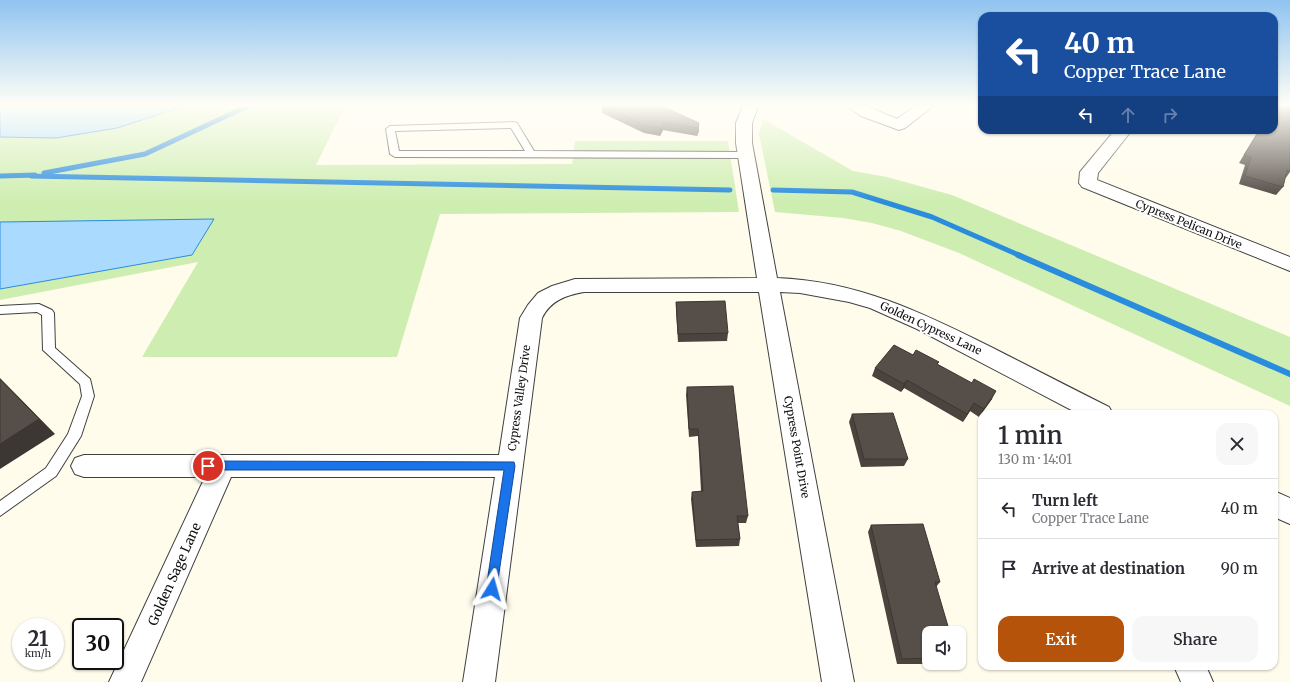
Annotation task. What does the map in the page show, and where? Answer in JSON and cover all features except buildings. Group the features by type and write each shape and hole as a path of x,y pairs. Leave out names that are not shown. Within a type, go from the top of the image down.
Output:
{"street":[{"name":"Cypress Point Drive","path":"744,138 745,155 838,682"},
{"name":"Cypress Pelican Drive","path":"1117,138 1089,172 1088,183 1290,264"},
{"name":"Golden Cypress Lane","path":"556,291 584,285 769,285 827,290 877,303 925,323 1093,410"},
{"name":"Cypress Valley Drive","path":"479,682 531,318 535,308 545,298 556,291"},
{"path":"84,466 510,466"},
{"name":"Golden Sage Lane","path":"125,682 223,466"},
{"path":"1278,505 1290,512"},
{"path":"1191,670 1196,682"}],"lane":[{"path":"392,138 395,154 745,155"},
{"path":"522,138 531,154"},
{"path":"0,310 39,308 48,313 49,350 86,382 88,396 74,436 51,472 0,509"}],"green space":[{"path":"0,138 329,138 316,165 572,164 575,141 728,141 739,212 440,214 397,357 142,357 198,262 0,300"},
{"path":"760,138 796,138 853,171 887,177 952,195 1290,337 1290,406 959,253 901,231 872,223 843,218 775,212"}],"water":[{"path":"214,219 192,255 0,289 0,222"}],"waterway":[{"path":"44,173 145,154 180,138"},
{"path":"0,176 35,175"},
{"path":"31,176 730,190"},
{"path":"773,190 852,192 932,217 1021,256"},
{"path":"1018,255 1290,374"}],"route":[{"path":"208,466 510,466 492,589"}]}
